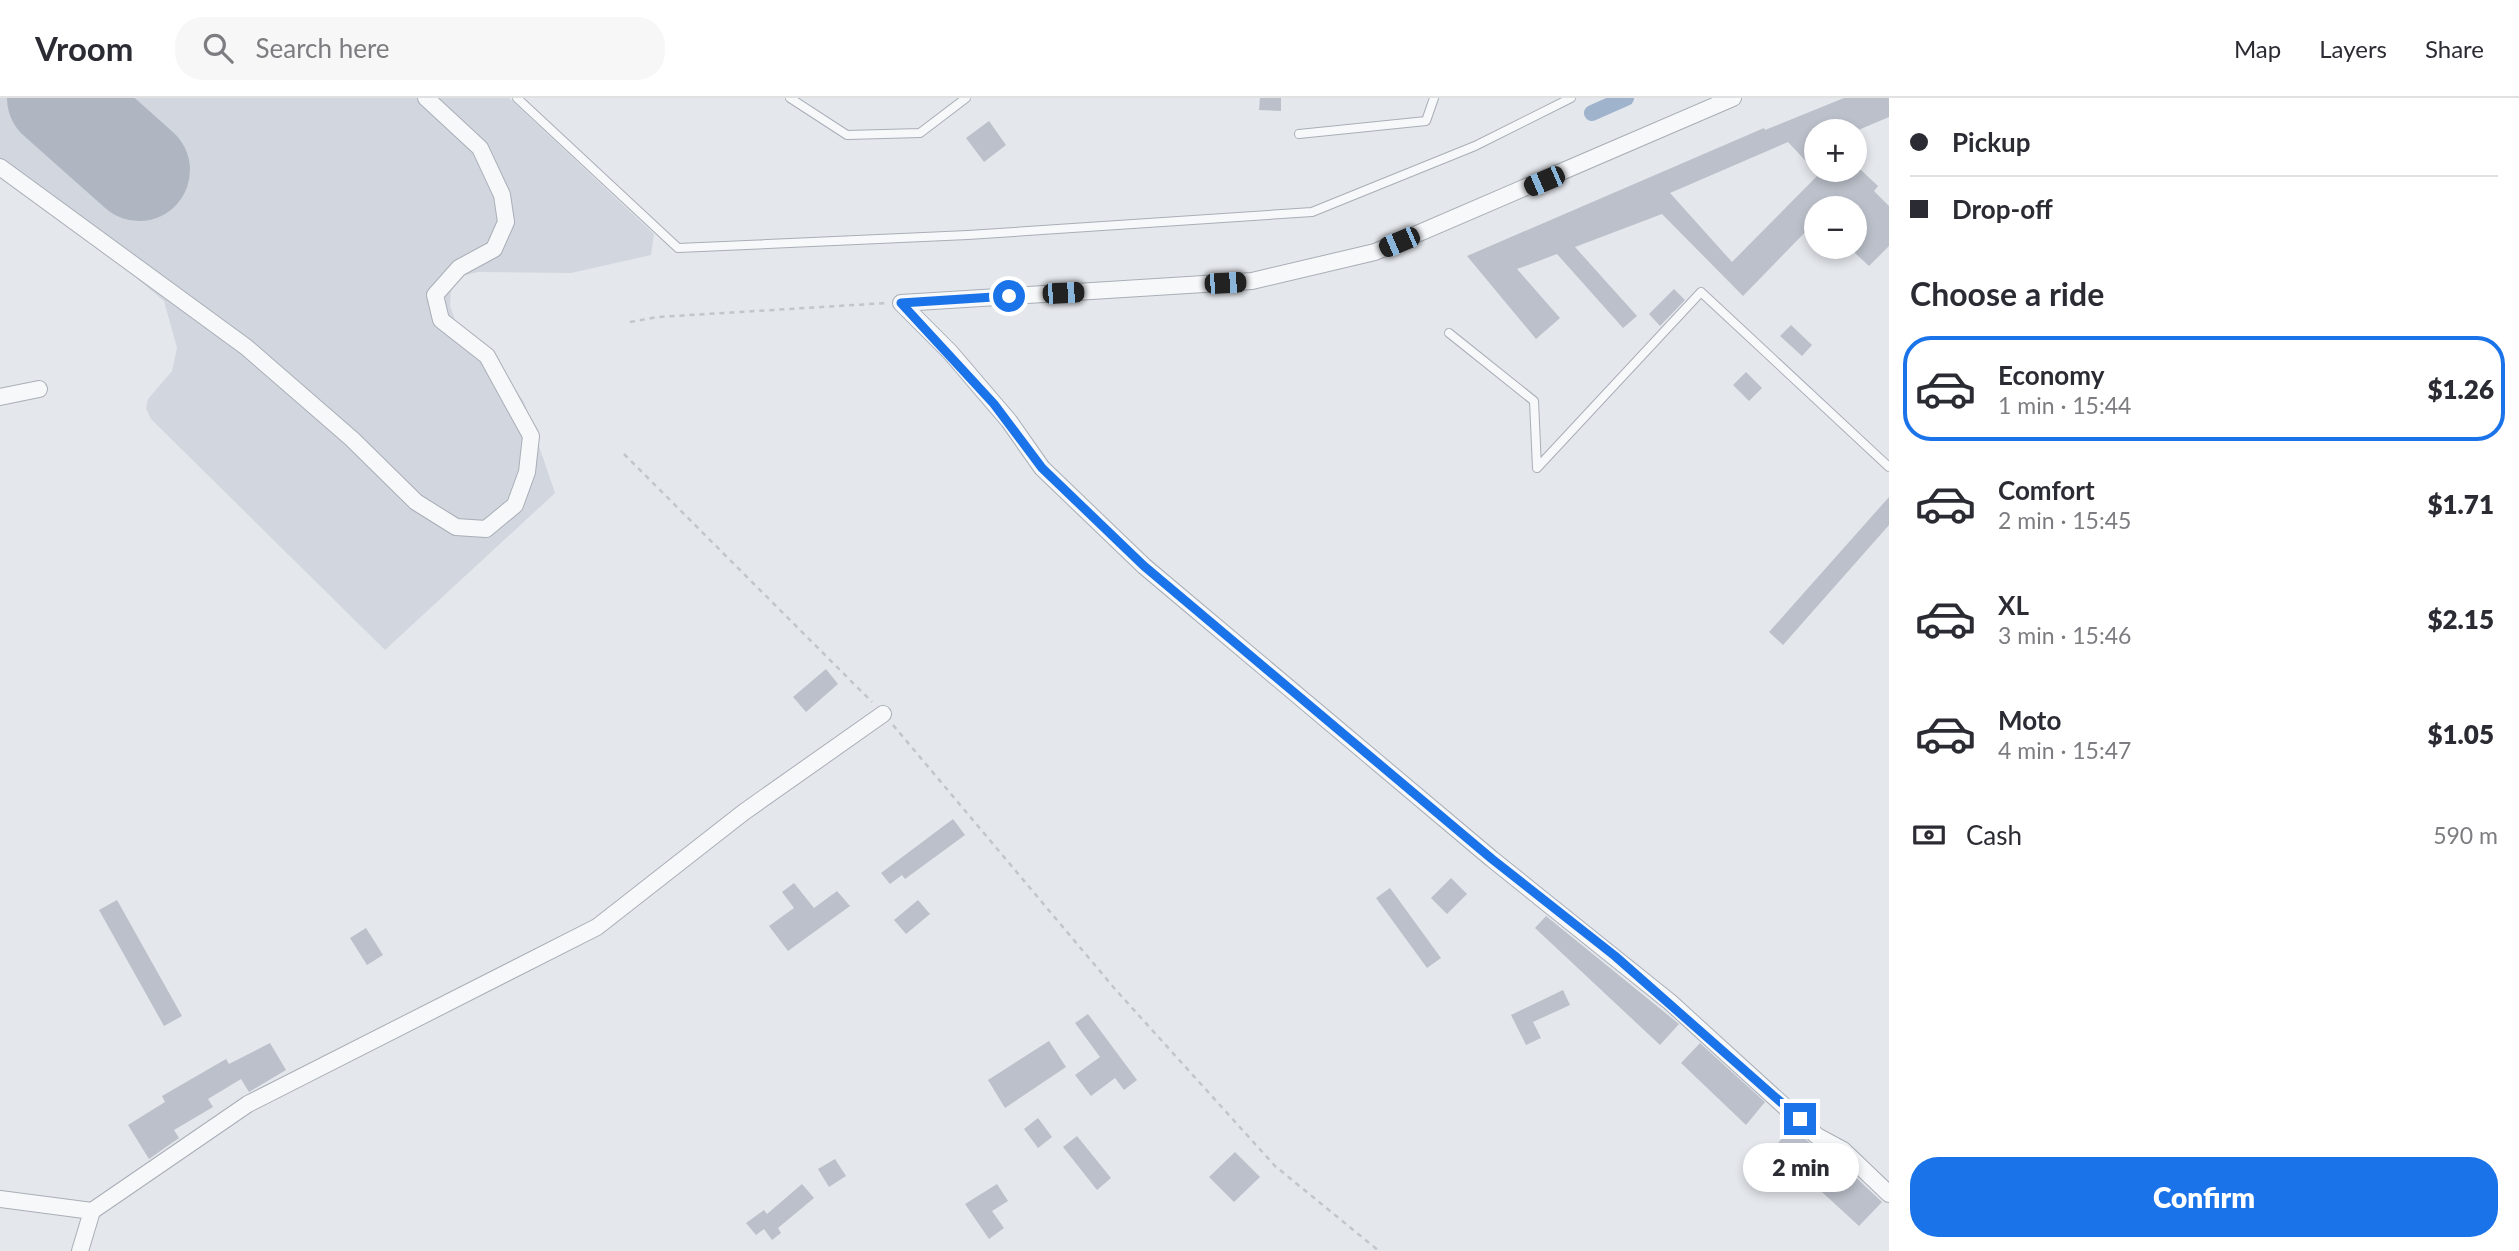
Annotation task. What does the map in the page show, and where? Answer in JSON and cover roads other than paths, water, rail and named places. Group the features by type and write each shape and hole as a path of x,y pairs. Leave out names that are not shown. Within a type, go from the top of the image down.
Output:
{"street":[{"path":"0,167 246,347 352,439 416,502 457,527 486,529 515,505 527,472 531,436 487,356 441,320 435,295 459,268 494,249 506,222 502,195 480,148 426,98"},
{"path":"1733,98 1375,252 1252,281 901,303 950,352 1000,411 1042,468 1144,566 1492,859 1607,949 1817,1136 1843,1150 1889,1194"},
{"path":"0,397 39,389"},
{"path":"80,1251 92,1211 248,1104 597,927 744,812 883,714"},
{"path":"0,1199 92,1211"}],"lane":[{"path":"517,98 678,248 968,235 1312,212 1475,146 1571,98"},
{"path":"790,98 847,135 920,133 966,98"},
{"path":"1299,135 1426,121 1434,98"},
{"path":"1449,333 1534,401 1537,468 1701,292 1889,467"}],"waterway":[{"path":"1592,113 1626,98"}]}
